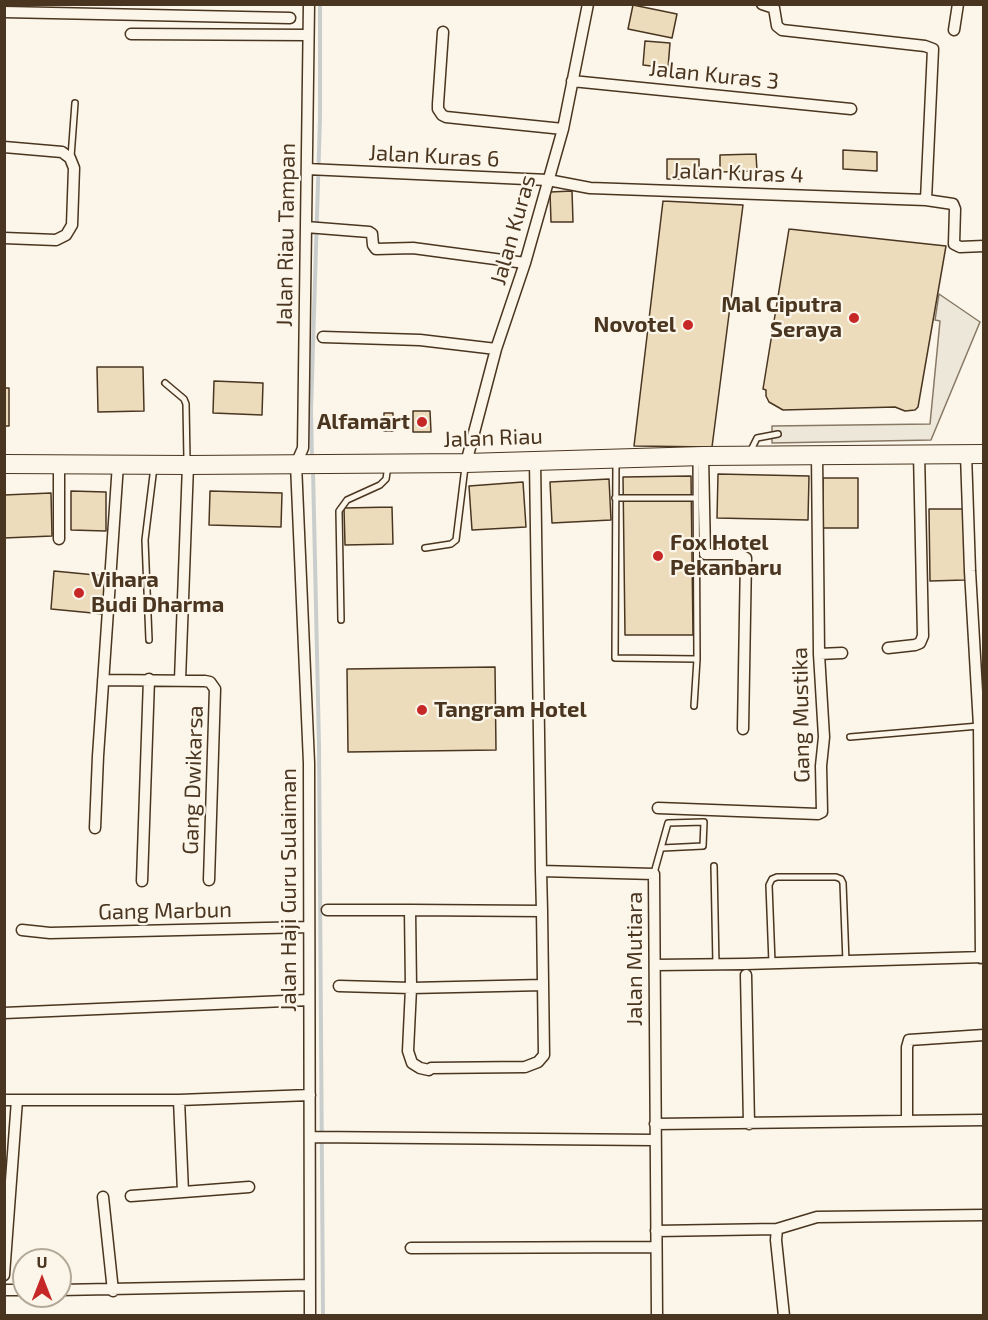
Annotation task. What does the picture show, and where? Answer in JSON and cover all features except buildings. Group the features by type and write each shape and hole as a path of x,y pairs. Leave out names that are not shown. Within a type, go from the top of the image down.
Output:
{"main road":[{"name":"Jalan Riau","path":"4,464 466,463 749,455 975,454"}],"street":[{"name":"Jalan Riau Tampan","path":"305,464 303,448 309,4"},
{"name":"Jalan Kuras","path":"466,463 496,349 525,263 563,129 588,4"},
{"path":"762,4 774,8 777,26 782,30 932,48 934,51 926,200"},
{"path":"954,30 958,4"},
{"path":"4,12 290,18"},
{"path":"443,32 438,104 442,115 563,129"},
{"path":"131,34 308,35"},
{"name":"Jalan Kuras 3","path":"572,81 851,110"},
{"path":"4,147 56,150 70,159 74,168 70,231 56,240 4,238"},
{"name":"Jalan Kuras 6","path":"307,169 548,180"},
{"name":"Jalan Kuras 4","path":"548,180 590,188 926,200 953,204 955,209 953,242 956,245 970,247 984,246"},
{"path":"306,227 370,232 376,249 413,248 525,263"},
{"path":"323,337 420,340 496,349"},
{"path":"888,648 915,645 920,643 923,636 919,453"},
{"name":"Gang Mustika","path":"658,808 820,813 824,737 819,654 817,454"},
{"path":"655,965 982,958 979,726 969,572 975,454"},
{"path":"700,456 705,554 738,554 746,558 743,729"},
{"path":"410,910 411,988 408,1051 412,1063 429,1070 431,1068 525,1066 538,1062 544,1054 535,461"},
{"path":"58,464 58,539"},
{"path":"95,828 118,464"},
{"name":"Jalan Haji Guru Sulaiman","path":"305,464 309,763 310,1316"},
{"path":"180,680 188,465"},
{"path":"819,654 842,653"},
{"path":"142,881 149,679"},
{"name":"Gang Dwikarsa","path":"103,680 149,679 210,682 216,693 209,880"},
{"name":"Jalan Mutiara","path":"541,871 654,874 654,1140 657,1316"},
{"path":"327,910 542,912"},
{"name":"Gang Marbun","path":"22,930 50,933 309,927"},
{"path":"746,975 749,1124"},
{"path":"339,986 411,988 543,985"},
{"path":"4,1013 309,1000"},
{"path":"907,1122 907,1047 909,1040 984,1035"},
{"path":"4,1100 179,1100 310,1095"},
{"path":"4,1275 17,1100"},
{"path":"179,1100 183,1192"},
{"path":"655,1124 984,1120"},
{"path":"310,1137 654,1140"},
{"path":"131,1196 249,1187"},
{"path":"104,1197 113,1291"},
{"path":"656,1231 777,1229 817,1216 984,1215"},
{"path":"777,1229 776,1240 784,1316"},
{"path":"411,1248 656,1246"},
{"path":"72,1290 310,1285"}],"lane":[{"path":"70,159 75,103"},
{"path":"165,383 184,399 186,404 188,465"},
{"path":"749,455 757,438 778,434"},
{"path":"694,706 697,659 696,498 700,456"},
{"path":"616,458 615,658 697,659"},
{"path":"341,620 339,511 347,500 377,488 387,476 388,463"},
{"path":"425,548 451,544 457,537 466,463"},
{"path":"149,640 145,540 154,465"},
{"path":"615,498 696,498"},
{"path":"850,737 979,726"},
{"path":"654,874 668,823 704,822 703,846 662,848"},
{"path":"714,866 717,965"},
{"path":"772,963 769,885 772,879 777,877 836,877 841,879 846,962"}],"shaded area":[{"path":"939,294 980,322 931,440 772,443 772,426 930,424 940,321 935,320"}],"waterway":[{"path":"312,460 311,410 320,118 320,4"},
{"path":"313,470 319,745 323,1316"}],"place":[{"name":"Mal Ciputra Seraya","path":"854,318"},
{"name":"Novotel","path":"688,325"},
{"name":"Alfamart","path":"422,422"},
{"name":"Fox Hotel Pekanbaru","path":"658,556"},
{"name":"Vihara Budi Dharma","path":"79,593"},
{"name":"Tangram Hotel","path":"422,710"}]}
